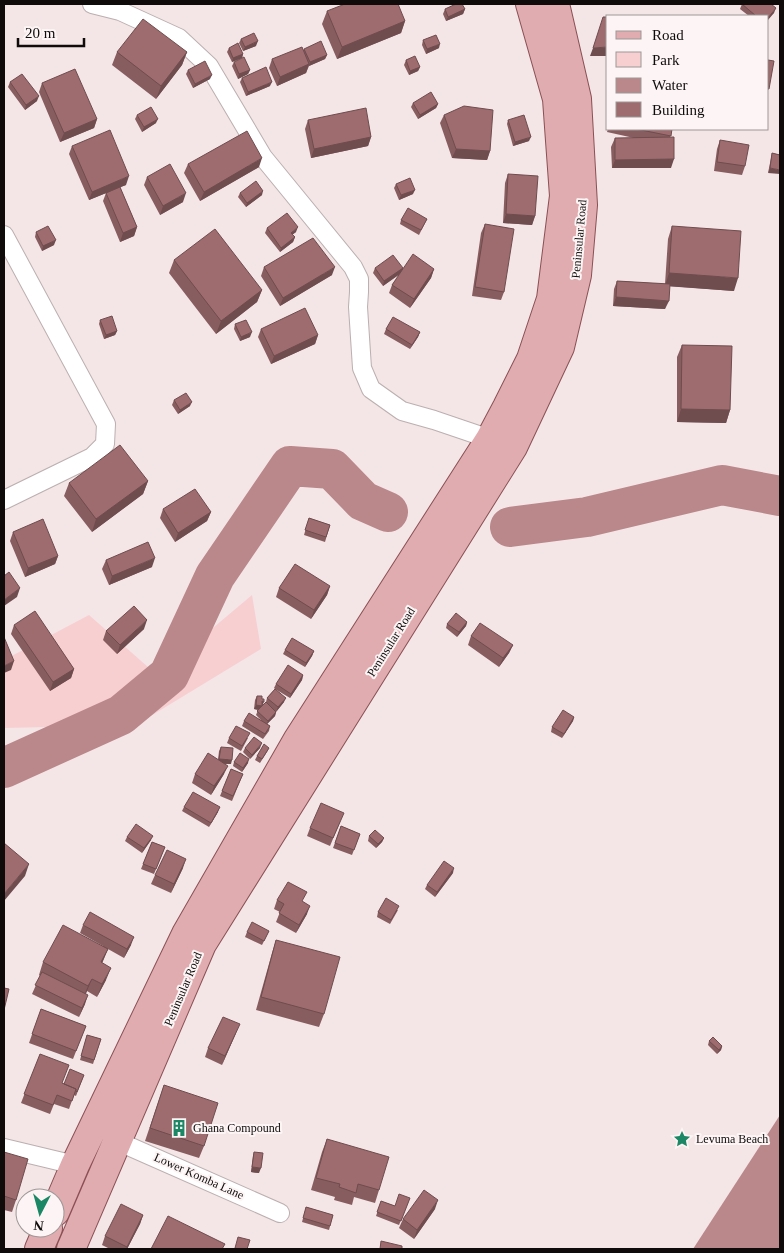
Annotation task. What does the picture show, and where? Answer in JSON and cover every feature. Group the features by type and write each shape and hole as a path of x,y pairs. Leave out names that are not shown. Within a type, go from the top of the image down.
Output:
{"main road":[{"name":"Peninsular Road","path":"65,1188 186,934 298,738 490,439 531,359 551,299 564,196 557,99 539,5"},
{"name":"Peninsular Road","path":"70,1249 202,944 513,447 560,347 577,275 583,205 577,98 539,5"}],"street":[{"path":"92,4 120,11 178,38 209,66 263,157 353,268 358,279 362,368 371,389 402,411 490,439"},
{"path":"4,234 106,424 105,444 92,457 4,500"},
{"name":"Lower Komba Lane","path":"117,1141 280,1213"},
{"path":"4,1148 75,1165"}],"green space":[{"path":"252,595 261,649 136,725 4,728 4,660 89,615 157,675"}],"water":[{"path":"780,1115 780,1249 693,1249"}],"building":[{"path":"345,4 398,4 405,21 342,47 327,11"},
{"path":"456,4 462,4 465,9 448,17 445,9"},
{"path":"742,4 771,4 776,8 769,17 769,15 755,15"},
{"path":"603,17 606,17 606,47 593,48"},
{"path":"143,19 187,52 161,86 117,52"},
{"path":"254,33 258,41 245,47 241,39"},
{"path":"436,35 440,44 427,49 423,40"},
{"path":"321,41 327,55 310,62 304,49"},
{"path":"238,43 243,54 233,58 229,48"},
{"path":"302,47 309,64 280,77 272,59"},
{"path":"415,56 420,67 410,71 406,60"},
{"path":"244,57 250,70 239,74 234,62"},
{"path":"769,60 774,61 769,89"},
{"path":"205,61 212,75 195,84 188,70"},
{"path":"266,67 272,82 248,92 242,78"},
{"path":"75,69 97,119 64,133 42,83"},
{"path":"22,74 39,96 26,105 10,82"},
{"path":"431,92 438,104 420,115 413,103"},
{"path":"464,106 493,110 490,151 456,149 444,115"},
{"path":"151,107 158,119 144,127 137,115"},
{"path":"366,108 371,137 314,149 308,120"},
{"path":"524,115 531,137 515,142 508,120"},
{"path":"110,130 129,176 92,192 72,146"},
{"path":"641,130 672,130 671,136"},
{"path":"247,131 262,158 204,192 188,164"},
{"path":"674,137 674,159 615,160 615,138"},
{"path":"720,140 749,145 745,166 717,162"},
{"path":"772,153 780,155 780,170 770,168"},
{"path":"170,164 186,193 163,206 147,177"},
{"path":"508,174 538,176 535,216 506,214"},
{"path":"410,178 415,190 401,195 396,184"},
{"path":"256,181 263,191 247,203 240,193"},
{"path":"120,187 137,227 123,233 106,193"},
{"path":"408,208 427,219 421,230 401,220"},
{"path":"287,213 298,227 291,233 295,237 281,248 267,228"},
{"path":"485,224 514,229 504,292 475,287"},
{"path":"48,226 56,240 43,246 36,232"},
{"path":"672,226 741,231 738,278 669,273"},
{"path":"215,229 262,290 221,321 174,260"},
{"path":"313,238 335,267 283,298 264,267"},
{"path":"413,254 434,269 414,299 392,285"},
{"path":"393,255 403,268 384,281 375,268"},
{"path":"617,281 670,284 669,301 616,297"},
{"path":"305,308 318,335 274,356 261,329"},
{"path":"112,316 117,331 106,335 100,320"},
{"path":"393,317 420,332 412,345 386,329"},
{"path":"246,320 252,332 241,337 235,324"},
{"path":"682,345 732,346 730,410 681,409"},
{"path":"186,393 192,402 180,410 174,400"},
{"path":"120,445 148,481 96,519 69,483"},
{"path":"195,489 211,512 178,533 163,509"},
{"path":"309,518 330,525 326,537 305,530"},
{"path":"43,519 58,556 28,568 13,532"},
{"path":"148,542 155,558 112,576 106,560"},
{"path":"295,564 330,586 314,610 279,588"},
{"path":"9,572 20,588 4,600 4,576"},
{"path":"134,606 147,620 120,645 106,631"},
{"path":"35,611 74,669 53,682 14,625"},
{"path":"456,613 467,622 459,632 447,624"},
{"path":"480,623 513,645 503,658 471,636"},
{"path":"4,637 14,661 4,666"},
{"path":"292,638 314,651 306,663 285,650"},
{"path":"288,665 303,675 291,694 276,684"},
{"path":"275,689 286,698 278,707 267,698"},
{"path":"257,696 262,696 262,699 264,699 262,706 256,705"},
{"path":"266,702 276,712 268,721 257,711"},
{"path":"563,710 574,717 564,734 552,727"},
{"path":"249,713 270,726 265,734 244,721"},
{"path":"236,726 250,733 242,746 229,738"},
{"path":"254,737 262,743 252,755 245,748"},
{"path":"264,744 269,748 262,759 257,756"},
{"path":"221,747 233,748 232,760 219,759"},
{"path":"208,753 228,766 214,786 195,774"},
{"path":"240,753 249,759 243,768 234,762"},
{"path":"231,769 243,774 233,796 222,791"},
{"path":"193,792 220,807 211,823 184,807"},
{"path":"321,803 344,813 333,838 310,828"},
{"path":"136,824 153,836 144,848 127,837"},
{"path":"341,826 360,834 354,850 335,843"},
{"path":"375,830 384,838 378,844 369,836"},
{"path":"152,842 165,847 156,869 143,864"},
{"path":"4,843 29,864 4,894"},
{"path":"167,850 186,859 174,884 155,875"},
{"path":"444,861 454,868 437,892 427,885"},
{"path":"288,882 307,892 302,901 310,906 299,925 279,913 284,904 277,900"},
{"path":"386,898 399,906 391,920 378,912"},
{"path":"90,912 134,937 127,949 83,925"},
{"path":"252,922 269,931 264,941 247,932"},
{"path":"63,925 108,949 101,962 111,968 102,984 92,979 88,986 43,962"},
{"path":"276,940 340,957 324,1014 261,997"},
{"path":"42,972 88,995 82,1008 35,985"},
{"path":"4,988 9,989 4,1010"},
{"path":"41,1009 86,1026 76,1051 32,1034"},
{"path":"223,1017 240,1024 225,1056 208,1048"},
{"path":"87,1035 101,1039 94,1060 81,1056"},
{"path":"713,1037 722,1046 719,1050 709,1041"},
{"path":"40,1054 69,1065 62,1083 76,1089 72,1101 57,1095 53,1105 24,1094"},
{"path":"70,1069 84,1075 77,1092 76,1089 64,1084"},
{"name":"Ghana Compound","path":"164,1085 218,1103 204,1146 150,1128"},
{"path":"327,1139 389,1157 379,1190 358,1184 356,1193 339,1187 340,1184 316,1178"},
{"path":"4,1152 28,1159 20,1188 15,1188 15,1200 4,1196"},
{"path":"254,1152 263,1153 261,1168 252,1167"},
{"path":"424,1190 438,1200 417,1230 403,1219"},
{"path":"399,1194 410,1198 401,1221 377,1212 381,1201 395,1206"},
{"path":"121,1204 143,1215 127,1247 105,1236"},
{"path":"306,1207 333,1215 330,1226 303,1218"},
{"path":"168,1216 225,1244 222,1249 151,1249"},
{"path":"238,1237 250,1240 247,1249 235,1248"},
{"path":"381,1241 402,1246 402,1249 380,1249"}],"waterway":[{"path":"4,768 121,715 169,675 215,576 290,466 332,469 363,501 388,512"},
{"path":"510,527 587,517 722,485 780,496"}],"place":[{"name":"Ghana Compound","path":"179,1128"},
{"name":"Levuma Beach","path":"682,1139"}]}
